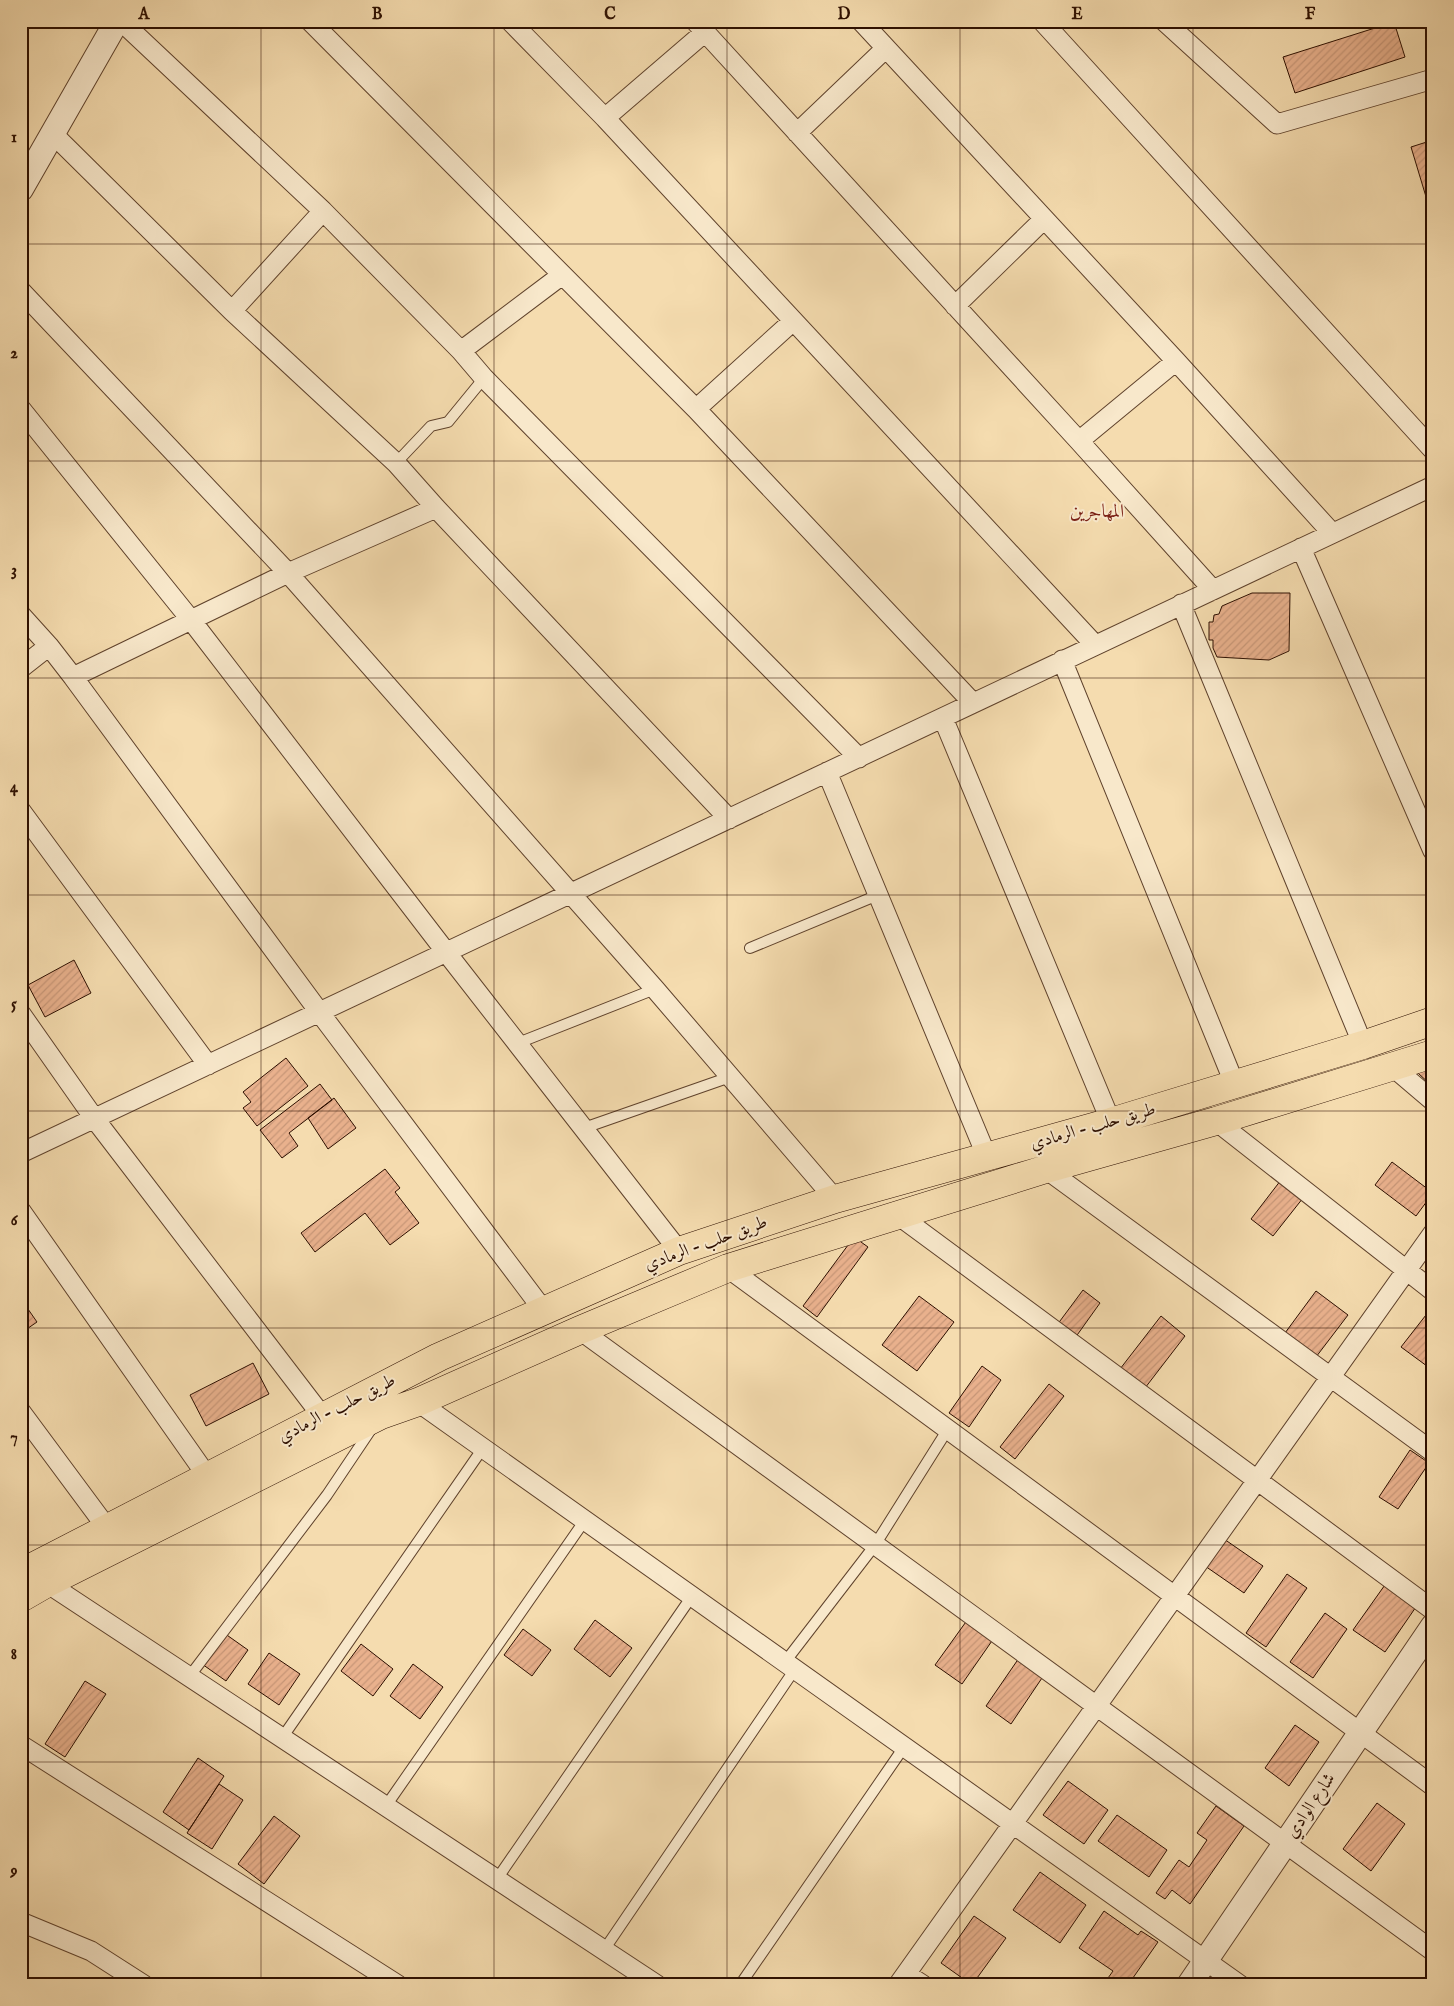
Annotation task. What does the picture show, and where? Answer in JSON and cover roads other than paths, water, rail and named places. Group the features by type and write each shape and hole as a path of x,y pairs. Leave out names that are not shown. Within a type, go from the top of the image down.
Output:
{"highway":[{"name":"طريق حلب - الرمادي","path":"21,1572 439,1357 679,1251 835,1199 1111,1122 1363,1045 1433,1021"},
{"name":"طريق حلب - الرمادي","path":"21,1598 47,1583 381,1415 418,1402 580,1330 728,1268 1046,1169 1216,1121 1433,1054"}],"street":[{"path":"21,189 119,21 323,211 461,351 484,378 859,758"},
{"path":"310,21 696,409 973,703"},
{"path":"510,21 605,118 1095,645"},
{"path":"861,21 1176,361 1332,534"},
{"path":"1042,21 1433,450"},
{"path":"1164,21 1277,124 1433,79"},
{"path":"605,118 700,27 1213,590"},
{"path":"798,133 886,48"},
{"path":"53,134 232,311 396,463 436,508 729,819"},
{"path":"232,311 323,211"},
{"path":"955,306 1044,219"},
{"path":"461,351 562,275"},
{"path":"21,291 288,573 655,989 835,1199"},
{"path":"696,409 792,321"},
{"path":"1079,441 1176,361"},
{"path":"21,409 191,620 679,1251"},
{"path":"21,1153 859,758 1180,604 1432,489"},
{"path":"73,677 288,573 436,508"},
{"path":"1301,548 1433,850"},
{"path":"1180,604 1363,1045"},
{"path":"21,615 49,646 73,677 320,1013 544,1311"},
{"path":"21,668 49,646"},
{"path":"1062,660 1235,1085"},
{"path":"943,718 1111,1122"},
{"path":"827,772 987,1157"},
{"path":"21,811 208,1065"},
{"path":"21,1014 94,1118 322,1416"},
{"path":"1393,1067 1433,1101"},
{"path":"1216,1121 1433,1291"},
{"path":"1046,1169 1433,1452"},
{"path":"21,1211 207,1476"},
{"path":"898,1215 1433,1610"},
{"path":"923,1985 902,1979 1433,1233"},
{"path":"728,1268 1433,1786"},
{"path":"580,1330 1433,1951"},
{"path":"418,1402 1240,1985"},
{"path":"21,1412 108,1528"},
{"path":"47,1583 657,1985"},
{"name":"شارع الوادي","path":"1189,1985 1433,1626"},
{"path":"21,1745 398,1985"},
{"path":"21,1922 91,1951 144,1985"}],"lane":[{"path":"396,463 431,426 448,422 484,378"},
{"path":"750,948 878,895"},
{"path":"518,1043 655,989"},
{"path":"584,1128 730,1077"},
{"path":"189,1677 327,1495 381,1415"},
{"path":"604,1950 790,1665 875,1545 948,1429"},
{"path":"282,1738 483,1448"},
{"path":"386,1806 585,1520"},
{"path":"497,1879 692,1596"},
{"path":"740,1985 904,1747"}],"district":[{"name":"المهاجرين","path":"1097,512"}]}
